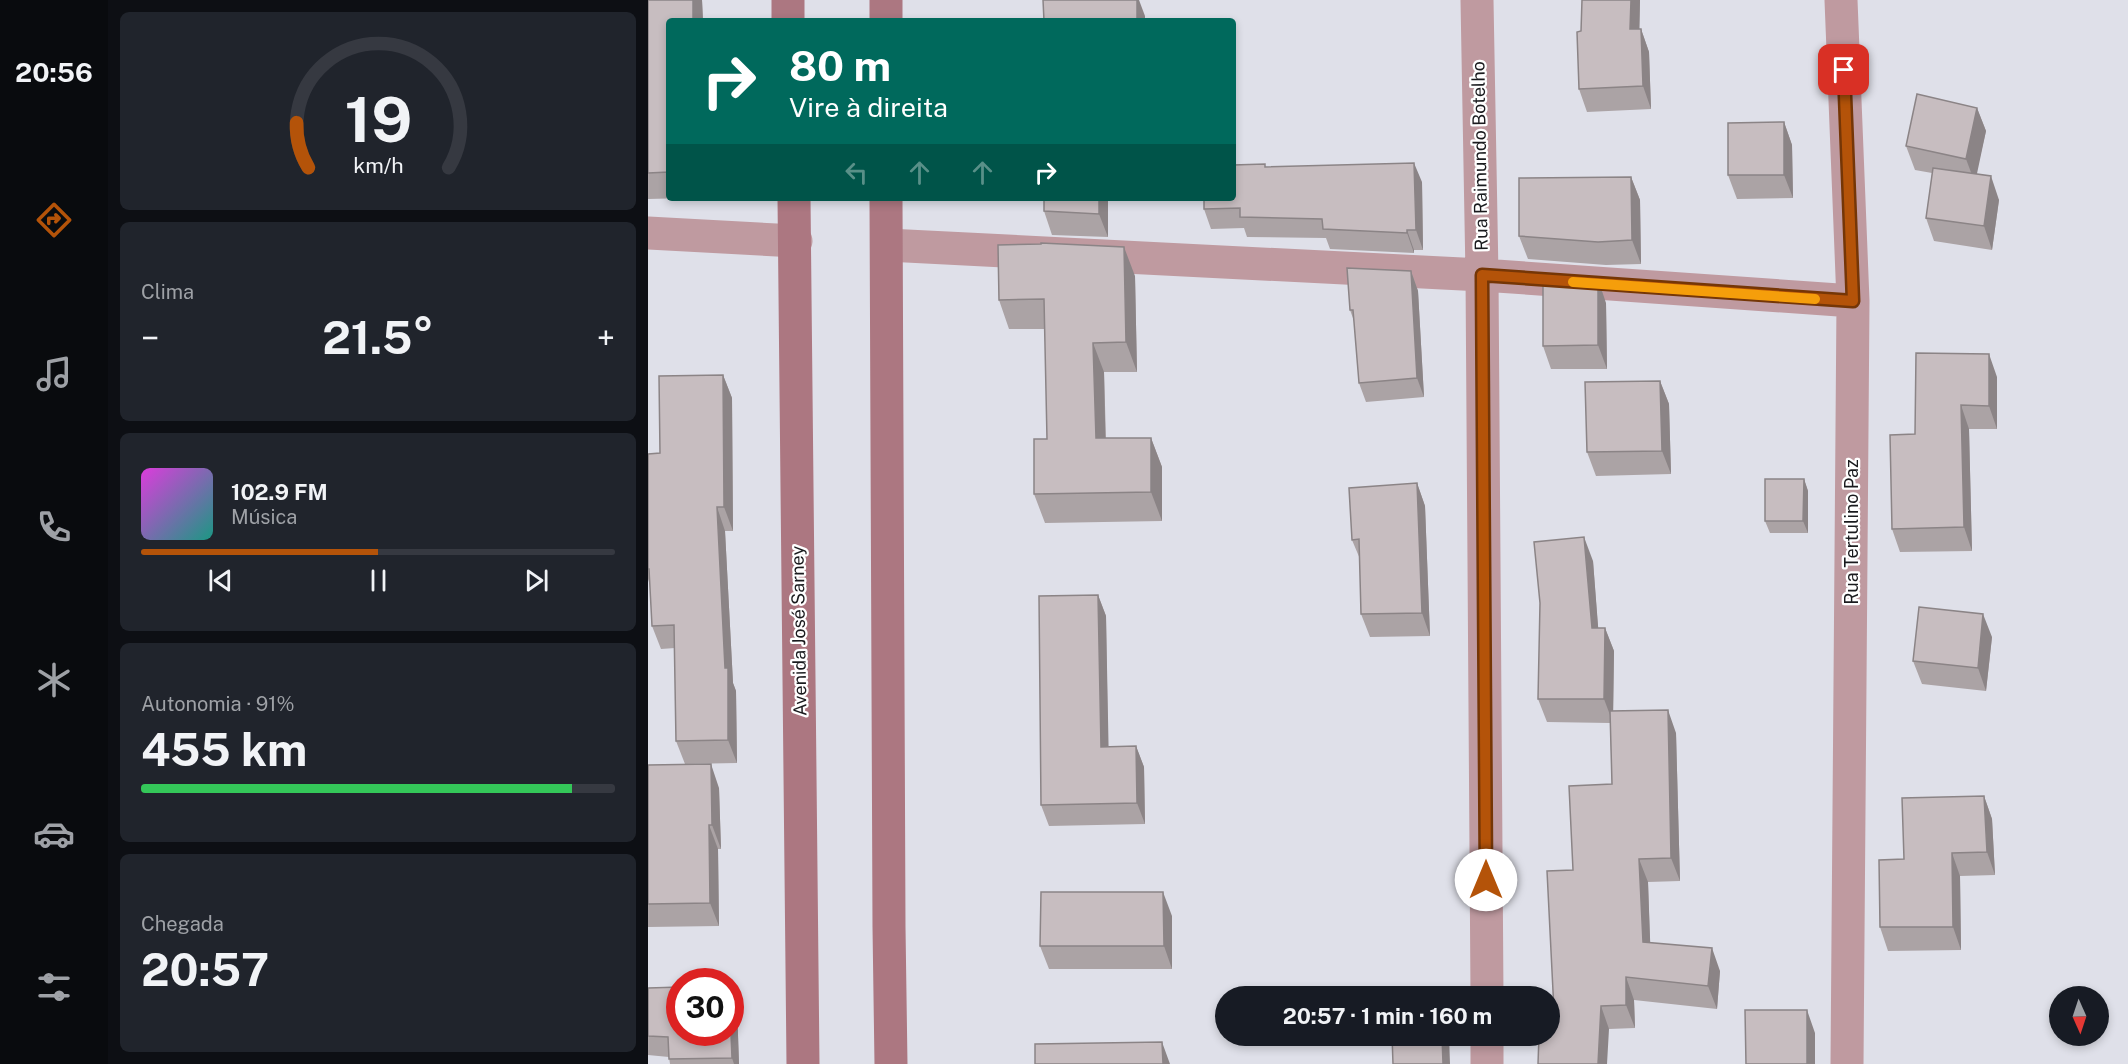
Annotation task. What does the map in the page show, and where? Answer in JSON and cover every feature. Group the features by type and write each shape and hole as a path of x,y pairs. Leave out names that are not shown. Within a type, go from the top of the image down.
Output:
{"main road":[{"path":"788,0 788,18"},
{"path":"885,0 886,18"},
{"name":"Avenida José Sarney","path":"794,201 803,1064"},
{"path":"886,201 888,915 891,1064"}],"street":[{"name":"Rua Raimundo Botelho","path":"1477,0 1482,275 1487,986"},
{"name":"Rua Tertulino Paz","path":"1841,0 1853,301 1848,1064"},
{"path":"648,233 796,241"},
{"path":"886,245 1482,275 1853,301"},
{"path":"1487,1046 1487,1064"}],"building":[{"path":"648,0 693,0 693,18 666,18 666,172 648,173"},
{"path":"1043,0 1137,0 1137,18 1044,18"},
{"path":"1582,0 1631,0 1630,29 1641,29 1643,86 1579,89 1577,32 1581,31"},
{"path":"1917,94 1977,108 1966,159 1906,146"},
{"path":"1784,122 1784,175 1728,175 1728,123"},
{"path":"1414,163 1416,230 1407,230 1407,233 1323,229 1322,219 1240,217 1240,208 1204,209 1204,201 1236,201 1236,165 1265,164 1265,167"},
{"path":"1933,168 1991,176 1984,226 1926,218"},
{"path":"1631,177 1632,240 1598,242 1519,236 1519,178"},
{"path":"1044,201 1099,201 1099,214 1044,211"},
{"path":"1041,243 1124,247 1126,342 1093,343 1096,438 1151,438 1151,492 1034,494 1034,439 1047,439 1044,299 999,300 998,245"},
{"path":"1347,268 1411,271 1417,378 1359,383"},
{"path":"1543,275 1598,279 1598,345 1543,346"},
{"path":"1916,353 1989,354 1989,406 1961,405 1964,527 1892,529 1890,435 1915,434"},
{"path":"723,375 724,507 717,507 725,668 728,668 728,740 676,741 674,625 652,626 648,569 648,454 660,453 659,376"},
{"path":"1660,381 1662,451 1587,452 1585,382"},
{"path":"1765,479 1804,479 1803,521 1765,521"},
{"path":"1417,483 1422,613 1361,614 1359,539 1352,540 1349,488"},
{"path":"1584,537 1592,628 1605,628 1604,699 1538,699 1540,603 1534,542"},
{"path":"1098,595 1101,747 1136,746 1137,803 1041,805 1039,596"},
{"path":"1919,607 1983,614 1978,668 1913,661"},
{"path":"1668,710 1671,858 1639,859 1643,942 1712,948 1708,986 1626,977 1626,1005 1601,1006 1598,1064 1538,1064 1539,1046 1560,1046 1560,986 1553,986 1547,871 1573,870 1569,786 1612,784 1610,711"},
{"path":"711,764 710,903 648,904 648,765"},
{"path":"1984,796 1987,852 1952,853 1953,927 1880,927 1879,860 1904,859 1902,798"},
{"path":"1041,892 1163,892 1164,946 1040,946"},
{"path":"666,987 666,1037 648,1036 648,988"},
{"path":"1745,1010 1807,1010 1807,1064 1746,1064"},
{"path":"1162,1042 1163,1064 1035,1064 1035,1044"},
{"path":"668,1046 732,1046 732,1058 669,1059"},
{"path":"1392,1046 1442,1046 1443,1064 1393,1064"}],"slow traffic":[{"path":"1573,282 1815,299"}],"route":[{"path":"1486,880 1482,275 1853,301 1844,70"}]}
